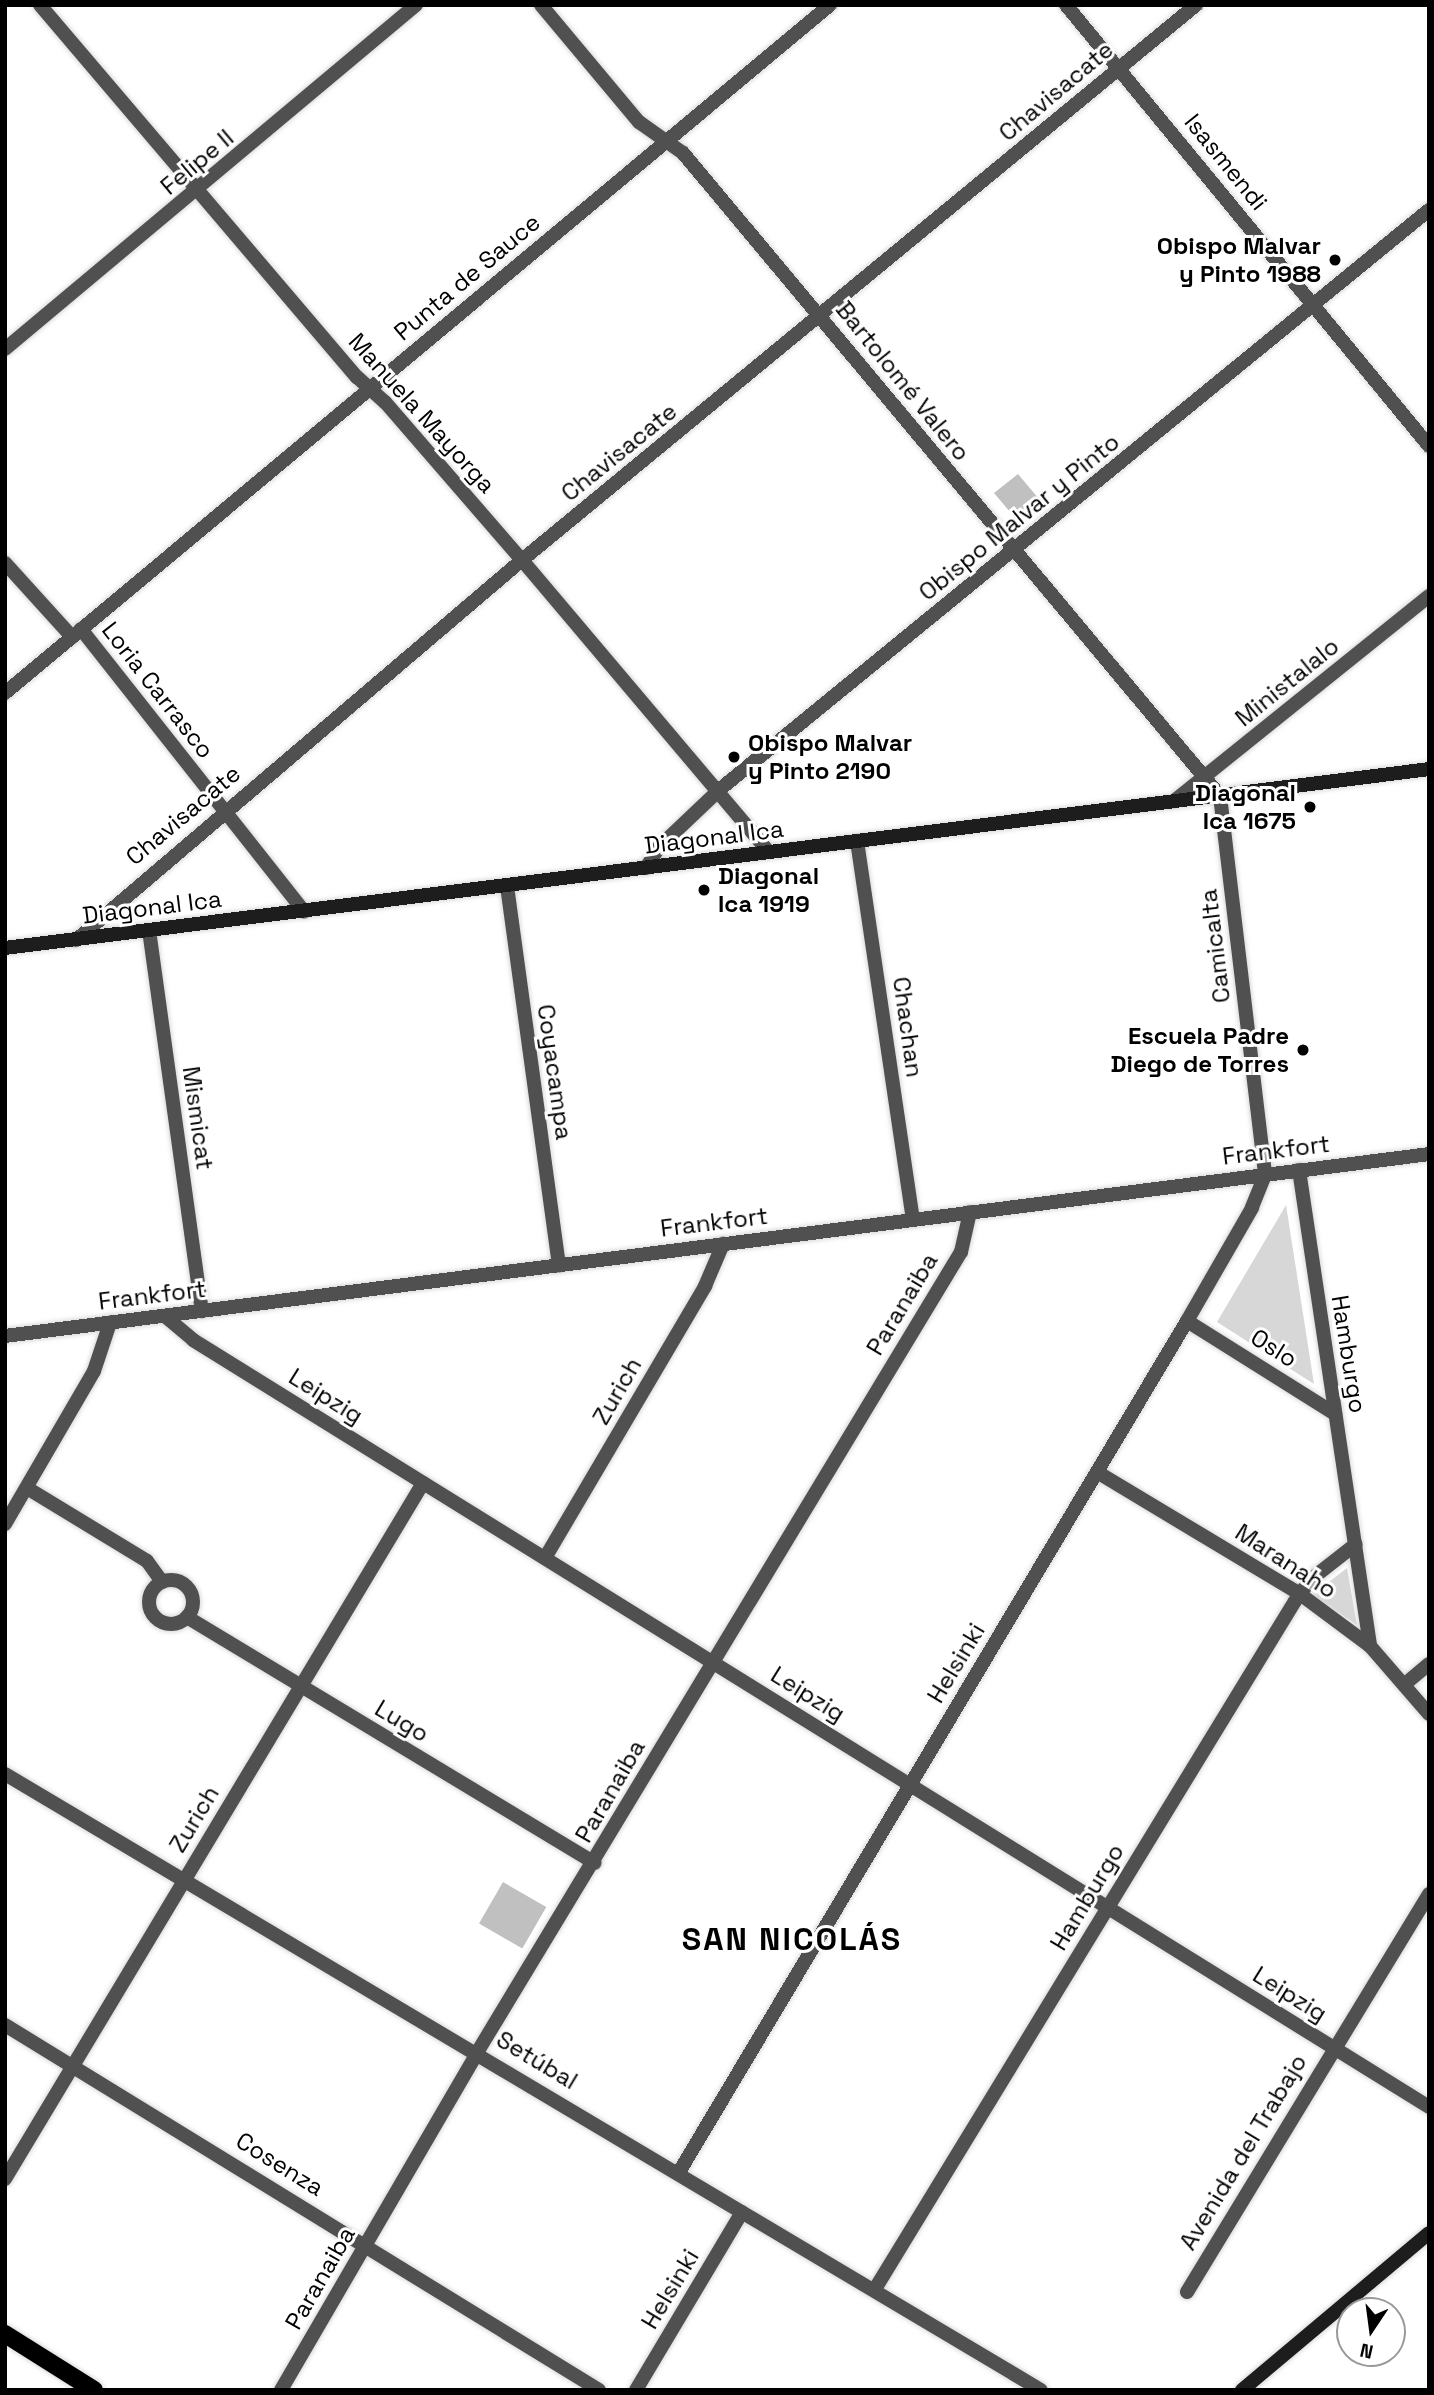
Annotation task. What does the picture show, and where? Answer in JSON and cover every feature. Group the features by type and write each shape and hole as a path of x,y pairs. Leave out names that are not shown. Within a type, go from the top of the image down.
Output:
{"main road":[{"name":"Diagonal Ica","path":"5,948 1429,769"},
{"path":"1242,2390 1429,2233"},
{"path":"5,2334 94,2390"}],"street":[{"name":"Manuela Mayorga","path":"40,5 198,192 522,560 719,790 768,852"},
{"name":"Felipe II","path":"5,349 198,192 416,5"},
{"name":"Bartolomé Valero","path":"541,5 639,122 683,153 1013,550 1207,776 1220,796"},
{"name":"Punta de Sauce","path":"5,693 830,5"},
{"name":"Isasmendi","path":"1066,5 1429,446"},
{"name":"Chavisacate","path":"76,940 224,810 522,560 822,317 1196,5"},
{"name":"Obispo Malvar y Pinto","path":"646,868 659,847 719,790 1315,306 1429,210"},
{"name":"Loria Carrasco","path":"5,563 76,633 224,810 303,911"},
{"name":"Ministalalo","path":"1174,801 1429,596"},
{"name":"Camicalta","path":"1220,796 1265,1175"},
{"name":"Chachan","path":"857,842 913,1220"},
{"name":"Coyacampa","path":"507,886 559,1265"},
{"name":"Mismicat","path":"149,930 202,1311"},
{"name":"Frankfort","path":"5,1336 1429,1154"},
{"name":"Hamburgo","path":"1299,1170 1370,1646"},
{"name":"Helsinki","path":"679,2172 1187,1321 1252,1208 1265,1175"},
{"name":"Paranaiba","path":"281,2390 478,2051 961,1252 970,1212"},
{"name":"Zurich","path":"545,1558 705,1286 723,1244"},
{"name":"Leipzig","path":"166,1317 193,1340 1429,2107"},
{"name":"Oslo","path":"1187,1321 1335,1414"},
{"path":"5,1524 94,1371 110,1323"},
{"name":"Maranaho","path":"1097,1472 1300,1594 1370,1646 1429,1714"},
{"name":"Zurich","path":"5,2179 422,1483"},
{"path":"27,1488 147,1561 162,1582"},
{"name":"Hamburgo","path":"876,2289 1300,1594 1356,1544"},
{"path":"177,1581 189,1589 193,1604 187,1617 167,1625 154,1618 148,1598 162,1582 177,1581"},
{"name":"Lugo","path":"187,1617 594,1863"},
{"path":"1405,1684 1429,1664"},
{"name":"Setúbal","path":"5,1774 183,1881 478,2051 1041,2390"},
{"name":"Avenida del Trabajo","path":"1186,2292 1332,2048 1429,1894"},
{"name":"Cosenza","path":"5,2025 74,2064 600,2390"},
{"name":"Helsinki","path":"636,2390 743,2212"}],"shaded area":[{"path":"1286,1205 1314,1384 1217,1322"},
{"path":"1347,1568 1357,1625 1312,1595"}],"building":[{"path":"1018,474 1039,499 1021,514 1010,512 994,493"},
{"path":"503,1882 546,1907 522,1949 479,1924"}],"place":[{"name":"Obispo Malvar y Pinto 1988","path":"1335,260"},
{"name":"Obispo Malvar y Pinto 2190","path":"734,757"},
{"name":"Diagonal Ica 1675","path":"1310,807"},
{"name":"Diagonal Ica 1919","path":"704,890"},
{"name":"Escuela Padre Diego de Torres","path":"1303,1050"}],"district":[{"name":"SAN NICOLÁS","path":"792,1939"}]}
